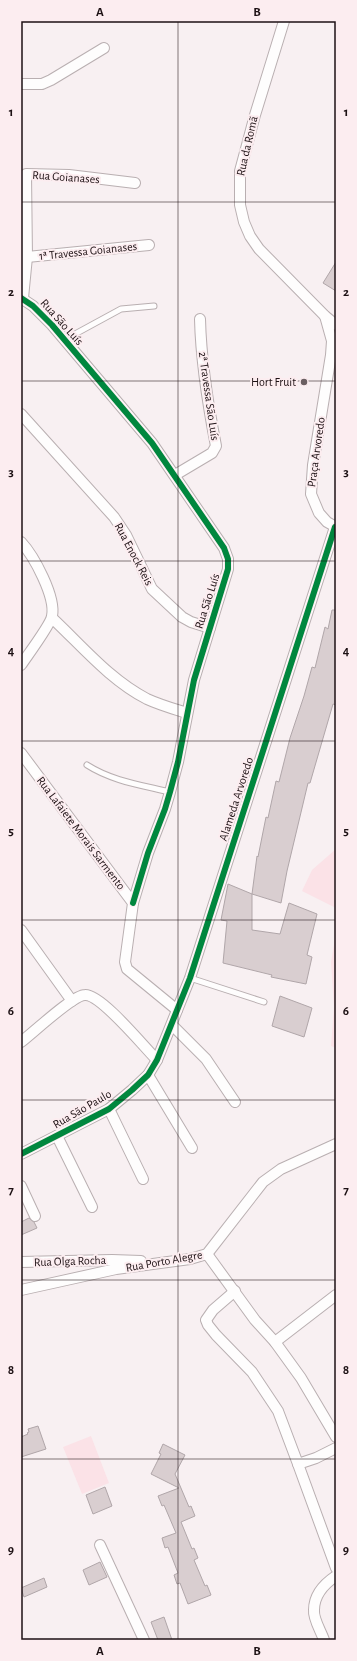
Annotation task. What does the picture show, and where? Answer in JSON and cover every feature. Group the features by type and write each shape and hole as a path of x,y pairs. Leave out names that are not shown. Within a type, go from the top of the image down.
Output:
{"street":[{"name":"Rua da Romã","path":"284,21 254,114 240,171 240,205 244,222 250,236 259,249 325,316"},
{"path":"21,84 42,84 104,48"},
{"name":"Rua Goianases","path":"22,298 27,258 24,213 26,174 69,175 135,183"},
{"name":"1ª Travessa Goianases","path":"27,258 149,245"},
{"name":"Rua São Luís","path":"22,298 33,306 52,325 152,443 224,548 228,558 228,569 225,582 194,680 178,762 170,792 148,853 133,903"},
{"path":"325,316 336,325"},
{"name":"Praça Arvoredo","path":"325,316 332,341 330,370 310,480 311,494 319,513 327,522 335,527"},
{"name":"2ª Travessa São Luís","path":"175,475 212,453 216,446 207,397 200,342 200,319"},
{"name":"Praça Arvoredo","path":"326,390 336,378"},
{"name":"Rua Enock Reis","path":"21,414 114,517 126,536 152,589 182,618 210,628"},
{"name":"Alameda Arvoredo","path":"148,1075 157,1060 190,978 335,527"},
{"path":"21,542 29,551 41,572 53,606 52,618 21,665"},
{"path":"52,618 114,677 131,689 158,704 187,713"},
{"name":"Rua Lafaiete Morais Sarmento","path":"21,753 133,903"},
{"path":"133,903 125,965 130,973 177,1010"},
{"path":"21,930 25,943 72,1001"},
{"path":"21,1042 72,1001 85,995 91,996 106,1005 157,1060"},
{"path":"172,1025 206,1059 235,1102"},
{"path":"148,1075 192,1148"},
{"name":"Rua São Paulo","path":"21,1154 109,1109 148,1075"},
{"path":"109,1109 143,1179"},
{"path":"56,1136 92,1207"},
{"name":"Rua Porto Alegre","path":"21,1290 116,1269 190,1259 207,1254 263,1182 281,1169 311,1154 336,1144"},
{"path":"21,1186 35,1216"},
{"path":"207,1254 255,1320 275,1342 300,1378 336,1437"},
{"name":"Rua Olga Rocha","path":"21,1262 112,1260 166,1262"},
{"path":"235,1291 213,1310 206,1320 216,1335 252,1372 278,1411 336,1568"},
{"path":"275,1342 336,1295"},
{"path":"298,1464 316,1458 336,1448"},
{"path":"100,1545 144,1640"},
{"path":"324,1640 314,1610 317,1596 326,1582 336,1576"}],"lane":[{"path":"64,340 121,308 131,306 154,306"},
{"path":"87,765 104,775 117,780 170,792"},
{"path":"190,978 264,1002"}],"shaded area":[{"path":"336,849 336,908 302,891 312,870"},
{"path":"336,933 336,1048 331,1046 334,1007 331,962"},
{"path":"91,1436 109,1483 82,1494 63,1447"}],"building":[{"path":"336,262 336,291 323,283"},
{"path":"332,610 336,610 336,705 333,704 310,783 308,783 281,903 252,894 257,856 258,857 266,817 268,818 276,781 279,782 290,738 312,667 315,668 325,627 328,629"},
{"path":"228,884 252,894 252,930 280,934 289,903 317,914 307,955 312,957 306,984 271,977 272,975 223,963 227,921 221,920"},
{"path":"280,996 312,1008 304,1037 272,1026"},
{"path":"29,1218 34,1222 37,1228 21,1235 21,1222"},
{"path":"38,1426 46,1449 21,1457 21,1437 28,1434 28,1429"},
{"path":"163,1444 185,1455 175,1474 189,1507 191,1506 195,1516 181,1522 192,1549 194,1548 198,1558 194,1560 205,1586 207,1585 211,1595 188,1604 180,1583 177,1584 174,1575 178,1573 168,1547 165,1548 162,1538 176,1533 164,1505 162,1506 158,1496 179,1488 151,1474 161,1454 159,1453"},
{"path":"105,1487 112,1506 93,1514 86,1495"},
{"path":"100,1562 107,1577 89,1585 83,1570"},
{"path":"44,1578 47,1587 24,1597 21,1588"},
{"path":"164,1617 172,1640 158,1640 151,1622"}],"cycle path":[{"path":"21,298 33,306 52,325 152,443 224,548 228,559 228,569 194,680 178,762 170,792 148,853 133,903"},
{"path":"21,1154 109,1109 148,1075 157,1060 190,978 335,527"}],"place":[{"name":"Hort Fruit","path":"304,382"}]}
